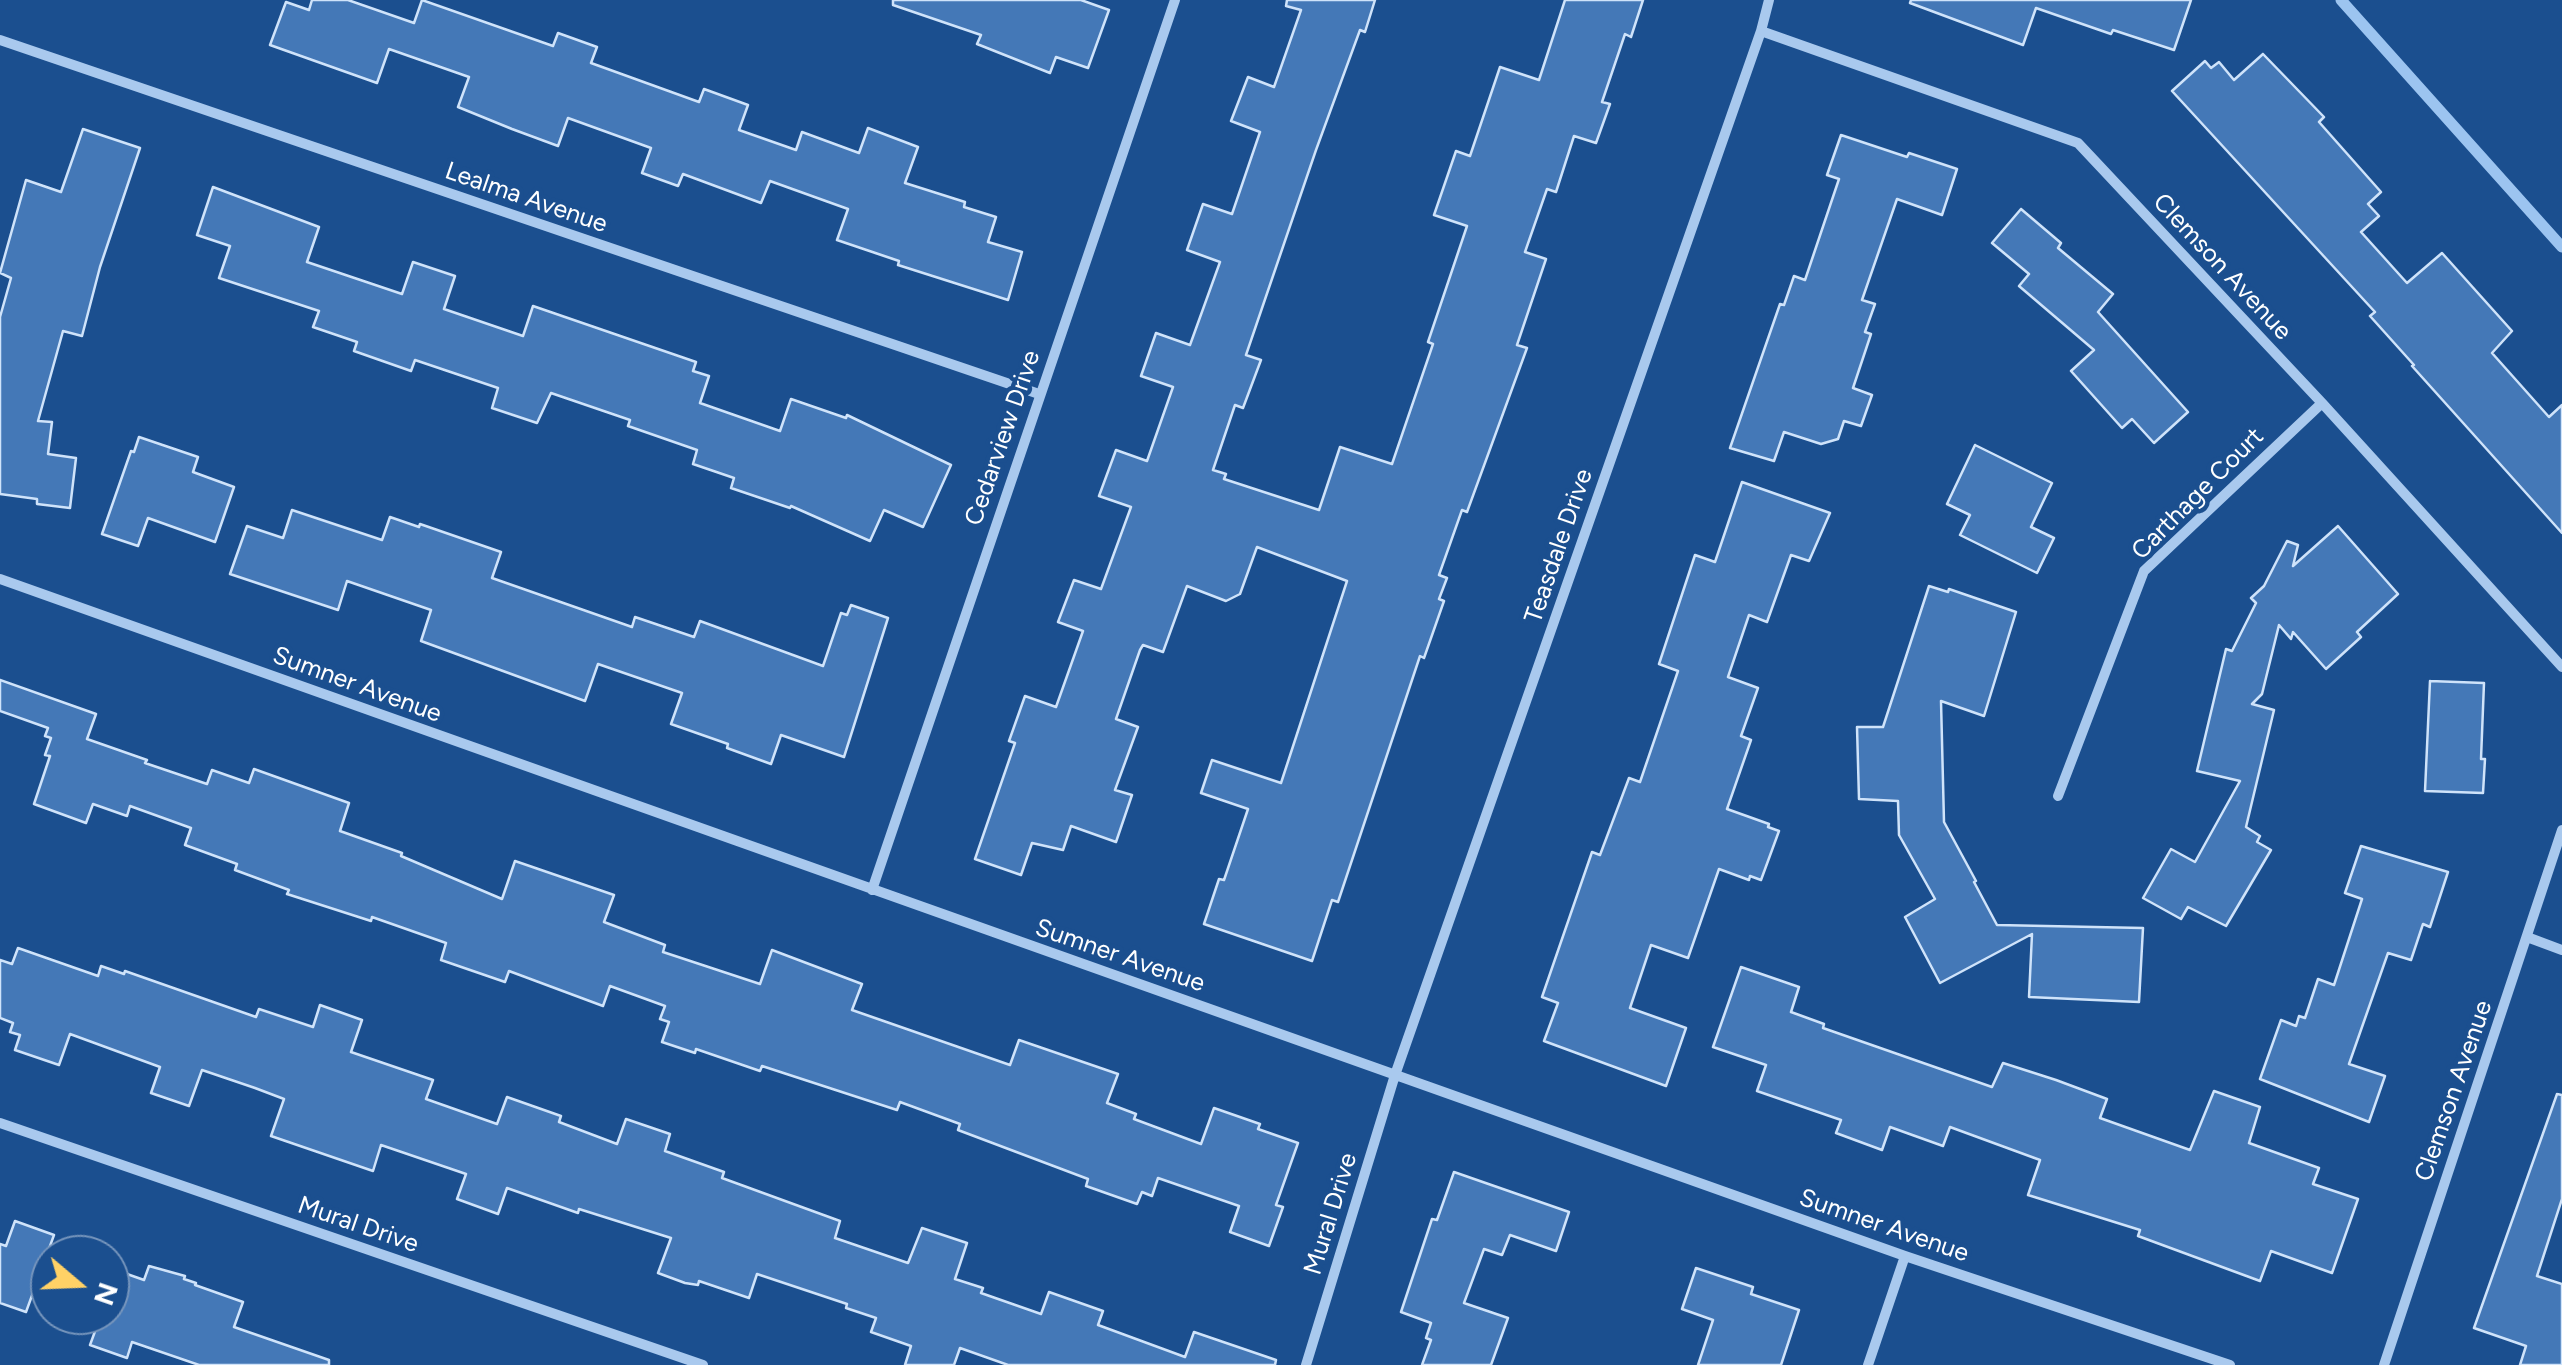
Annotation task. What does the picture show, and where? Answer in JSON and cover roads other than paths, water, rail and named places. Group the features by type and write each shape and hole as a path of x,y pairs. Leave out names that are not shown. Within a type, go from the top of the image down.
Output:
{"street":[{"name":"Cedarview Drive","path":"872,890 1175,0"},
{"name":"Teasdale Drive","path":"1395,1074 1770,0"},
{"name":"Clemson Avenue","path":"1761,31 2078,143 2322,402 2562,667"},
{"name":"Lealma Avenue","path":"0,40 1039,394"},
{"name":"Carthage Court","path":"2058,796 2144,571 2322,402"},
{"name":"Sumner Avenue","path":"0,579 1905,1256 2230,1365"},
{"name":"Clemson Avenue","path":"2384,1365 2562,830"},
{"path":"2527,937 2562,950"},
{"name":"Mural Drive","path":"1306,1365 1395,1074"},
{"name":"Mural Drive","path":"0,1123 703,1365"},
{"path":"1868,1365 1905,1256"}],"waterway":[{"path":"2341,0 2562,247"}]}
